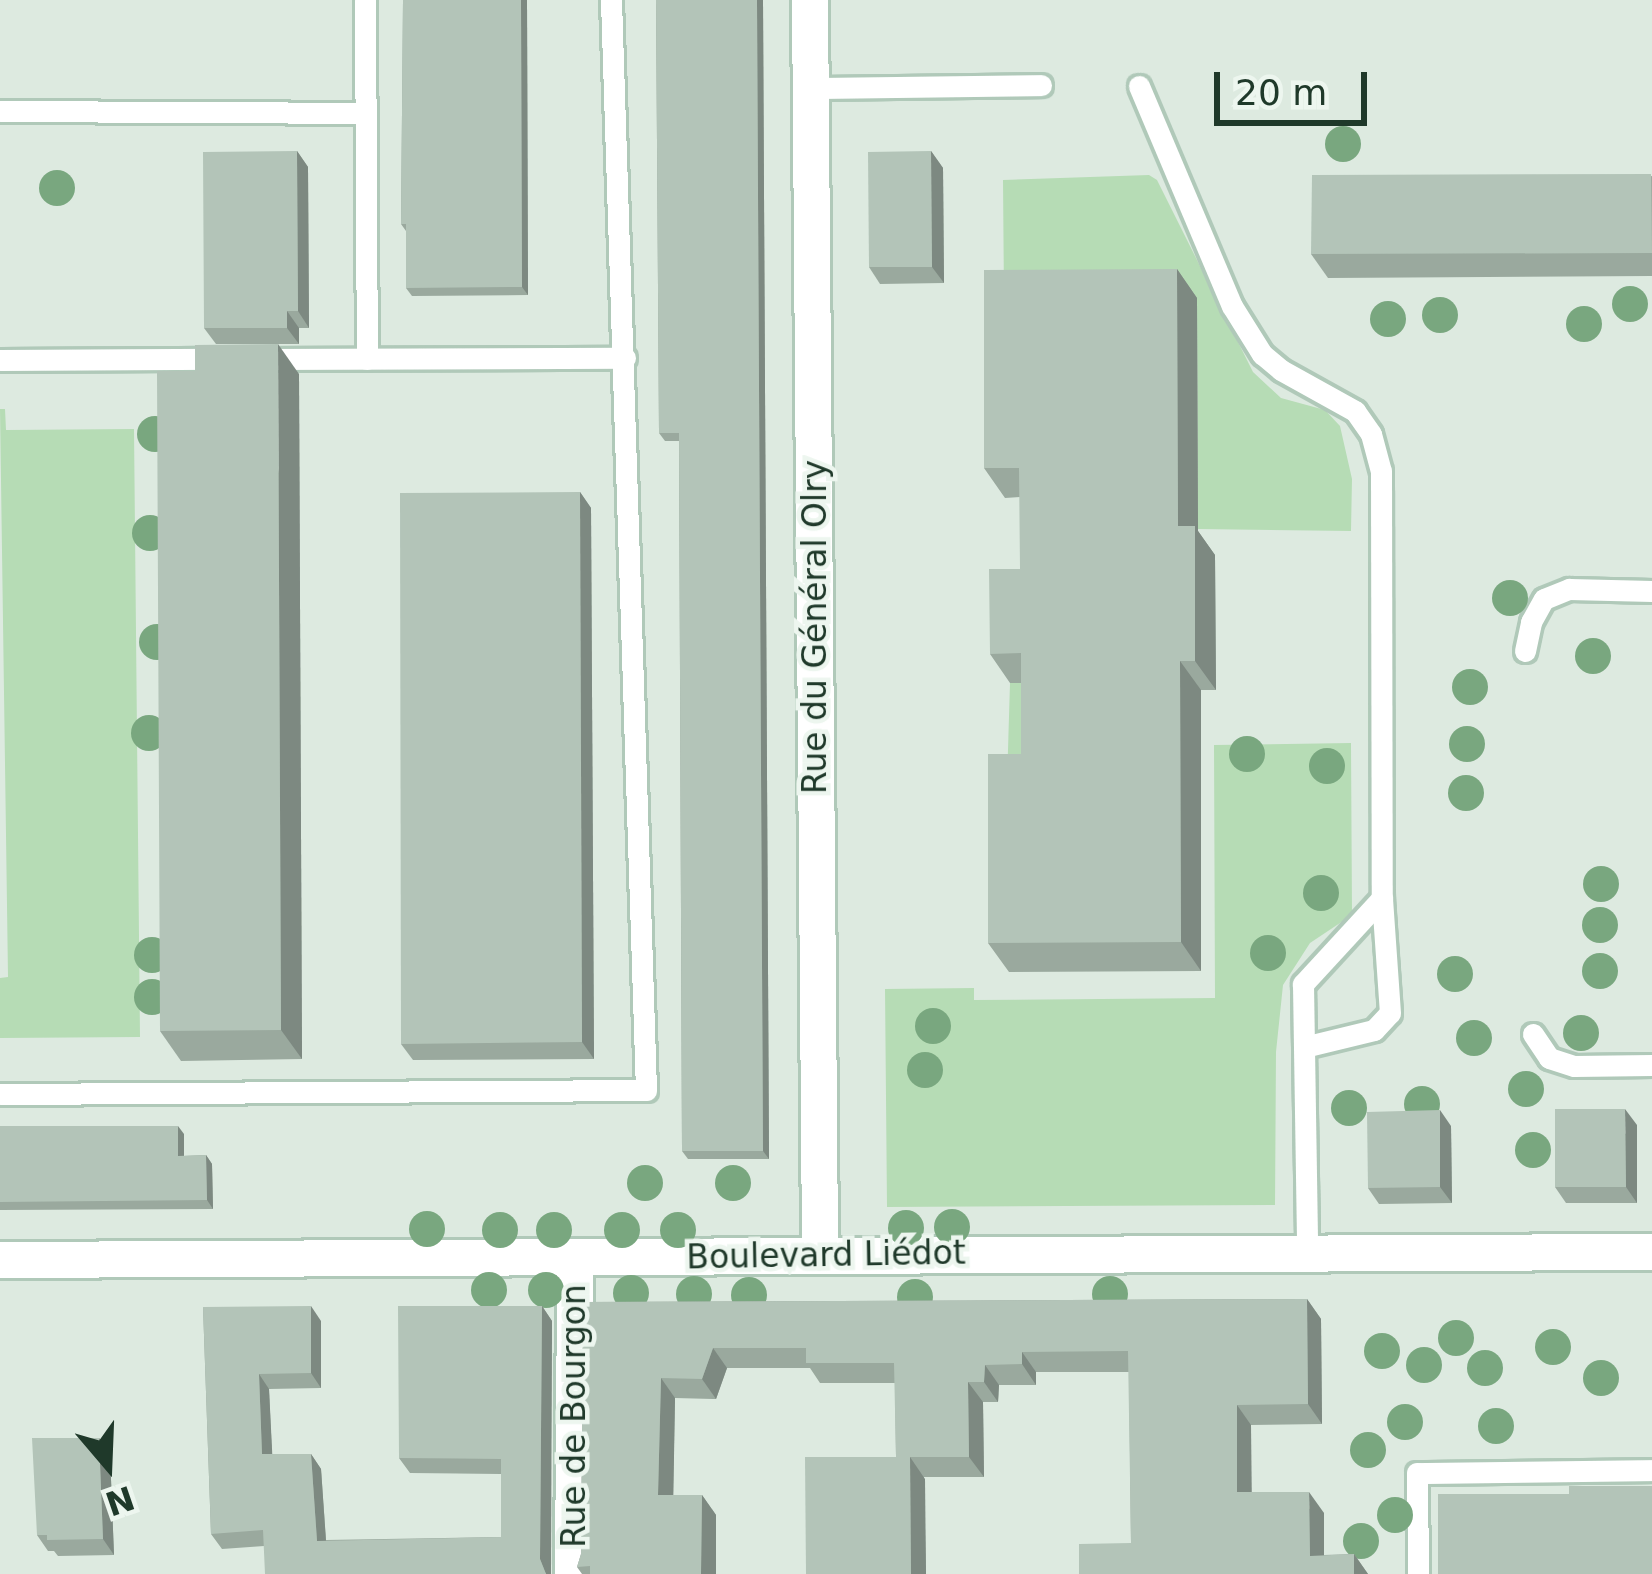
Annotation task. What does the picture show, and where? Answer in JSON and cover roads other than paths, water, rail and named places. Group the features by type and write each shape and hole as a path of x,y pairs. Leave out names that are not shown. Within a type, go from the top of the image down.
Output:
{"main road":[{"name":"Rue du Général Olry","path":"810,0 820,1253"},
{"name":"Boulevard Liédot","path":"0,1260 1652,1252"},
{"name":"Rue de Bourgon","path":"572,1574 575,1258"}],"lane":[{"path":"365,0 367,359"},
{"path":"0,1094 646,1090 611,0"},
{"path":"810,88 1041,85"},
{"path":"1139,86 1232,306 1262,354 1294,378 1355,411 1378,455 1382,898 1390,1013 1374,1030 1304,1047"},
{"path":"0,111 366,113"},
{"path":"0,360 625,358"},
{"path":"1526,651 1531,622 1544,599 1569,590 1652,591"},
{"path":"1307,1253 1304,984 1382,898"},
{"path":"1533,1034 1549,1058 1574,1066 1652,1065"},
{"path":"1418,1574 1417,1473 1652,1470"}]}
